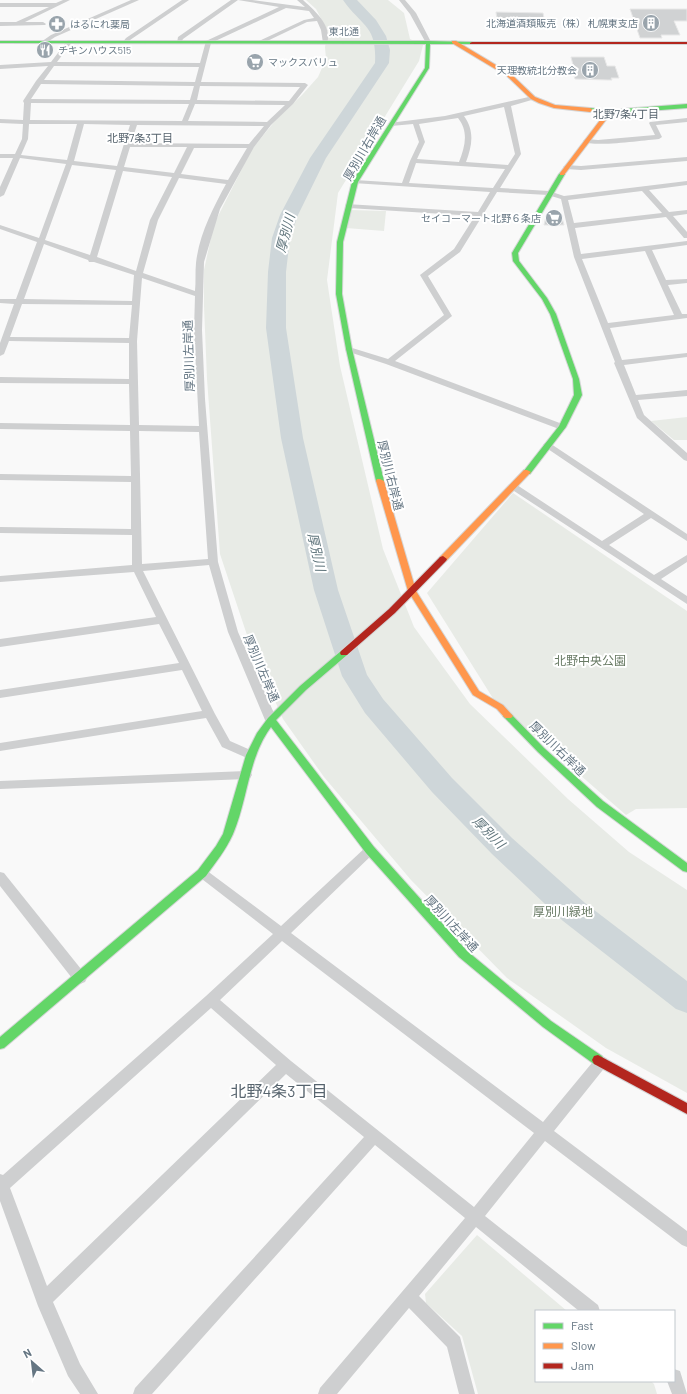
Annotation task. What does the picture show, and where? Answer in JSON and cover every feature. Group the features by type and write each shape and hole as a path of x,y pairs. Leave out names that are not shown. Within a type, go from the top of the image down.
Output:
{"street":[{"path":"17,24 67,0"},
{"path":"44,42 53,36 136,0"},
{"path":"126,42 128,38 186,0"},
{"path":"179,42 180,38 235,0"},
{"path":"240,0 311,10"},
{"path":"264,4 273,0"},
{"path":"300,0 318,19 324,30 326,38 325,42"},
{"name":"厚別川右岸通","path":"402,0 413,13 428,42 427,68 355,182 340,242 339,294 349,349 384,500 412,591 476,693 500,708 540,750 600,804 687,868"},
{"path":"0,5 58,5"},
{"path":"184,124 193,102 208,42 284,7"},
{"path":"261,42 306,21 318,19"},
{"path":"0,24 43,24"},
{"name":"東北通","path":"0,42 687,43"},
{"path":"0,195 25,139 26,101 38,82 69,42"},
{"path":"454,42 509,75 532,98 554,106 609,112 687,106"},
{"path":"0,67 21,67 52,64 202,64"},
{"path":"38,82 198,84"},
{"name":"厚別川左岸通","path":"198,84 306,85 291,103 269,124 251,146 216,209 200,262 198,330 214,562 234,632 271,720 370,850 463,954 547,1024 601,1062 687,1109"},
{"path":"391,124 416,123 460,116 532,98"},
{"path":"26,101 291,103"},
{"path":"389,362 448,316 424,275 456,250 518,154 507,104"},
{"path":"0,1044 80,978 202,873 220,849 228,834 251,755 260,735 271,720 303,688 392,611 412,591 514,487 533,466 562,426 578,395 576,379 553,314 545,299 516,261 515,253 566,167 609,112"},
{"path":"460,116 466,122 470,143 462,164"},
{"path":"586,141 598,142 659,137 652,123 687,120"},
{"path":"0,121 269,124"},
{"path":"0,354 70,162 81,123"},
{"path":"92,260 134,123"},
{"path":"404,185 422,142 416,123"},
{"path":"127,145 251,146"},
{"path":"191,146 154,220 138,276 133,341 135,532 137,568 184,666 226,744 251,755"},
{"path":"0,156 17,156 230,182"},
{"path":"566,167 581,168 687,159"},
{"path":"413,161 510,167"},
{"path":"355,182 550,193 564,198 687,183"},
{"path":"644,188 687,236"},
{"path":"564,198 578,257 618,363 640,416 687,458"},
{"path":"349,206 479,214"},
{"path":"570,226 687,212"},
{"path":"0,227 138,276 199,295"},
{"path":"578,257 687,243"},
{"path":"604,326 683,317 663,283 647,248"},
{"path":"663,283 687,281"},
{"path":"0,301 135,303"},
{"path":"6,339 133,341"},
{"path":"349,349 389,362 562,426"},
{"path":"618,363 687,355"},
{"path":"0,380 134,382"},
{"path":"632,398 687,393"},
{"path":"0,426 204,429"},
{"path":"548,445 687,538"},
{"path":"674,447 687,446"},
{"path":"0,477 135,479"},
{"path":"514,487 687,600"},
{"path":"602,545 650,514"},
{"path":"0,530 135,532"},
{"path":"654,579 687,558"},
{"path":"0,579 214,562"},
{"path":"0,643 162,620"},
{"path":"0,694 184,666"},
{"path":"0,747 209,714"},
{"path":"0,785 246,775"},
{"path":"90,1394 74,1370 44,1300 1,1184 211,1000 370,850"},
{"path":"202,873 687,1240"},
{"path":"0,877 80,978"},
{"path":"211,1000 286,1065 591,1310"},
{"path":"326,1394 475,1217 601,1062"},
{"path":"44,1300 286,1065"},
{"path":"140,1394 374,1136"},
{"path":"408,1296 454,1343 467,1394"},
{"path":"675,1380 680,1394"}],"green space":[{"name":"厚別川緑地","path":"306,0 388,0 404,13 410,39 423,45 419,61 338,193 327,280 340,366 383,549 414,627 470,704 568,799 629,852 687,890 687,1093 606,1048 507,978 411,880 324,777 283,719 251,647 220,554 207,379 204,270 214,224 252,149 275,121 318,77 326,59 325,47 328,32 316,9"},
{"path":"350,210 386,211 384,231 346,228"},
{"path":"687,417 687,440 674,440 651,421"},
{"name":"北野中央公園","path":"513,493 687,611 687,808 636,809 626,815 494,700 427,593"},
{"path":"477,1235 566,1310 535,1310 535,1382 652,1382 657,1394 478,1394 462,1336 426,1303 425,1294"}],"building":[{"name":"北海道酒類販売（株） 札幌東支店","path":"630,9 687,9 687,21 674,21 680,35 661,35 662,38 640,38"},
{"path":"496,12 543,13 546,28 498,28"},
{"name":"天理教統北分教会","path":"571,57 604,57 607,66 615,66 619,78 611,78 612,80 575,79 571,65 573,65"},
{"name":"セイコーマート北野６条店","path":"550,214 561,214 564,225 544,225 546,216"}],"waterway":[{"name":"厚別川","path":"350,0 376,29 382,43 382,63 318,158 289,215 281,238 277,272 276,328 292,438 326,590 355,676 374,706 442,785 502,846 574,912 687,999"}],"traffic: fast":[{"path":"0,42 472,43"},
{"path":"380,481 349,349 339,294 340,242 355,182 427,68 428,42"},
{"path":"590,110 609,112 687,106"},
{"path":"527,472 562,427 578,395 576,379 553,314 545,299 516,261 515,253 562,174"},
{"path":"0,1044 202,873 220,849 228,834 251,755 260,735 271,720 303,688 344,653"},
{"path":"508,716 541,750 600,804 687,868"},
{"path":"271,720 370,850 463,954 547,1024 598,1060"}],"traffic: slow":[{"path":"454,42 509,75 533,98 554,106 590,110"},
{"path":"562,174 609,112"},
{"path":"443,559 527,472"},
{"path":"380,481 412,591 476,693 500,707 508,716"}],"traffic: jam":[{"path":"472,43 687,43"},
{"path":"344,653 392,611 443,559"},
{"path":"598,1060 687,1109"}],"place":[{"name":"北海道酒類販売（株） 札幌東支店","path":"651,23"},
{"name":"はるにれ薬局","path":"57,24"},
{"name":"チキンハウス515","path":"45,50"},
{"name":"マックスバリュ","path":"255,62"},
{"name":"天理教統北分教会","path":"590,70"},
{"name":"セイコーマート北野６条店","path":"554,218"}],"district":[{"name":"北野7条4丁目","path":"626,113"},
{"name":"北野7条3丁目","path":"140,137"},
{"name":"北野4条3丁目","path":"279,1090"}]}
